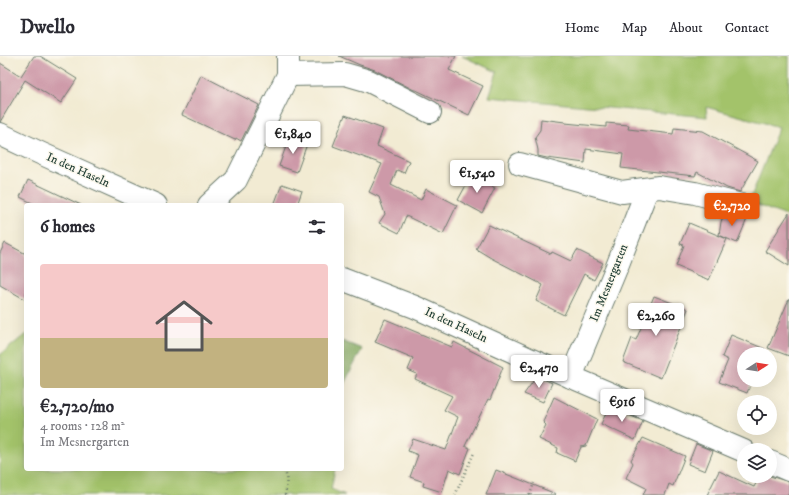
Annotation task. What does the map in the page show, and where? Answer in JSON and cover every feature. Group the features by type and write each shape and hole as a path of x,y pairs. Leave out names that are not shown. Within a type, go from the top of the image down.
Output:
{"street":[{"path":"210,203 236,180 288,65 345,74 369,81 430,112"},
{"name":"In den Haseln","path":"0,134 40,154 151,203"},
{"path":"520,164 622,192 647,190 659,187 741,205"},
{"name":"Im Mesnergarten","path":"570,376 615,271 647,190"},
{"name":"In den Haseln","path":"344,280 415,306 570,376 737,448"},
{"path":"777,465 789,470"}],"path":[{"path":"455,495 474,453"},
{"path":"285,495 287,476 286,471"},
{"path":"530,495 534,483"}],"green space":[{"path":"462,56 789,56 789,217 749,202 779,127 706,107 707,117 489,97 497,72"},
{"path":"24,336 24,471 335,471 331,489 345,495 0,495 0,355"},
{"path":"344,342 362,349 344,384"}],"building":[{"path":"34,56 40,56 77,79 61,103 25,80 0,122 0,63 21,76"},
{"path":"339,56 456,56 449,70 483,86 469,115 375,70"},
{"path":"201,75 259,105 241,141 236,138 235,140 182,115"},
{"path":"345,115 383,129 377,146 409,161 404,173 397,170 391,185 421,200 426,189 457,205 443,234 406,216 399,233 379,223 385,214 379,197 369,192 382,164 333,146"},
{"path":"541,119 606,127 606,123 629,125 628,129 673,134 674,128 703,131 758,161 740,192 727,188 697,172 695,176 621,168 623,154 586,149 585,163 547,158 538,156 535,137 540,130"},
{"path":"289,138 307,144 297,172 279,166"},
{"path":"471,176 495,188 482,213 458,200"},
{"path":"28,180 77,203 32,203 20,197"},
{"path":"282,184 302,191 298,203 275,203"},
{"path":"724,213 747,219 737,243 719,235"},
{"path":"789,213 789,266 765,251"},
{"path":"689,223 727,239 709,280 676,266 684,245 680,244"},
{"path":"489,225 551,254 552,252 571,261 577,250 603,263 594,280 584,274 564,315 536,301 543,285 476,249"},
{"path":"5,243 24,253 24,299 0,285 0,253"},
{"path":"654,296 688,309 661,378 623,362 632,338 636,340"},
{"path":"789,299 789,356 777,351 777,347 768,347"},
{"path":"385,319 452,347 454,342 503,367 490,400 488,399 465,446 470,448 460,474 449,469 442,492 423,486 424,482 410,477 418,455 408,451 413,439 446,450 458,417 444,410 452,396 415,379 417,374 408,370 413,358 375,342"},
{"path":"731,335 760,347 737,347 737,387 749,387 747,393 719,382 728,360 722,357"},
{"path":"537,376 552,383 543,402 524,394"},
{"path":"554,397 597,419 586,446 581,447 575,461 557,453 558,448 539,439 546,425 543,422"},
{"path":"609,407 643,421 635,440 601,424"},
{"path":"643,438 685,456 673,486 669,484 665,495 643,495 646,488 626,478 633,463 631,460"},
{"path":"696,444 713,451 705,471 688,464"},
{"path":"496,470 556,494 486,495"},
{"path":"719,471 737,479 737,483 745,483 754,487 756,483 777,483 777,478 789,482 789,495 707,495"}]}
